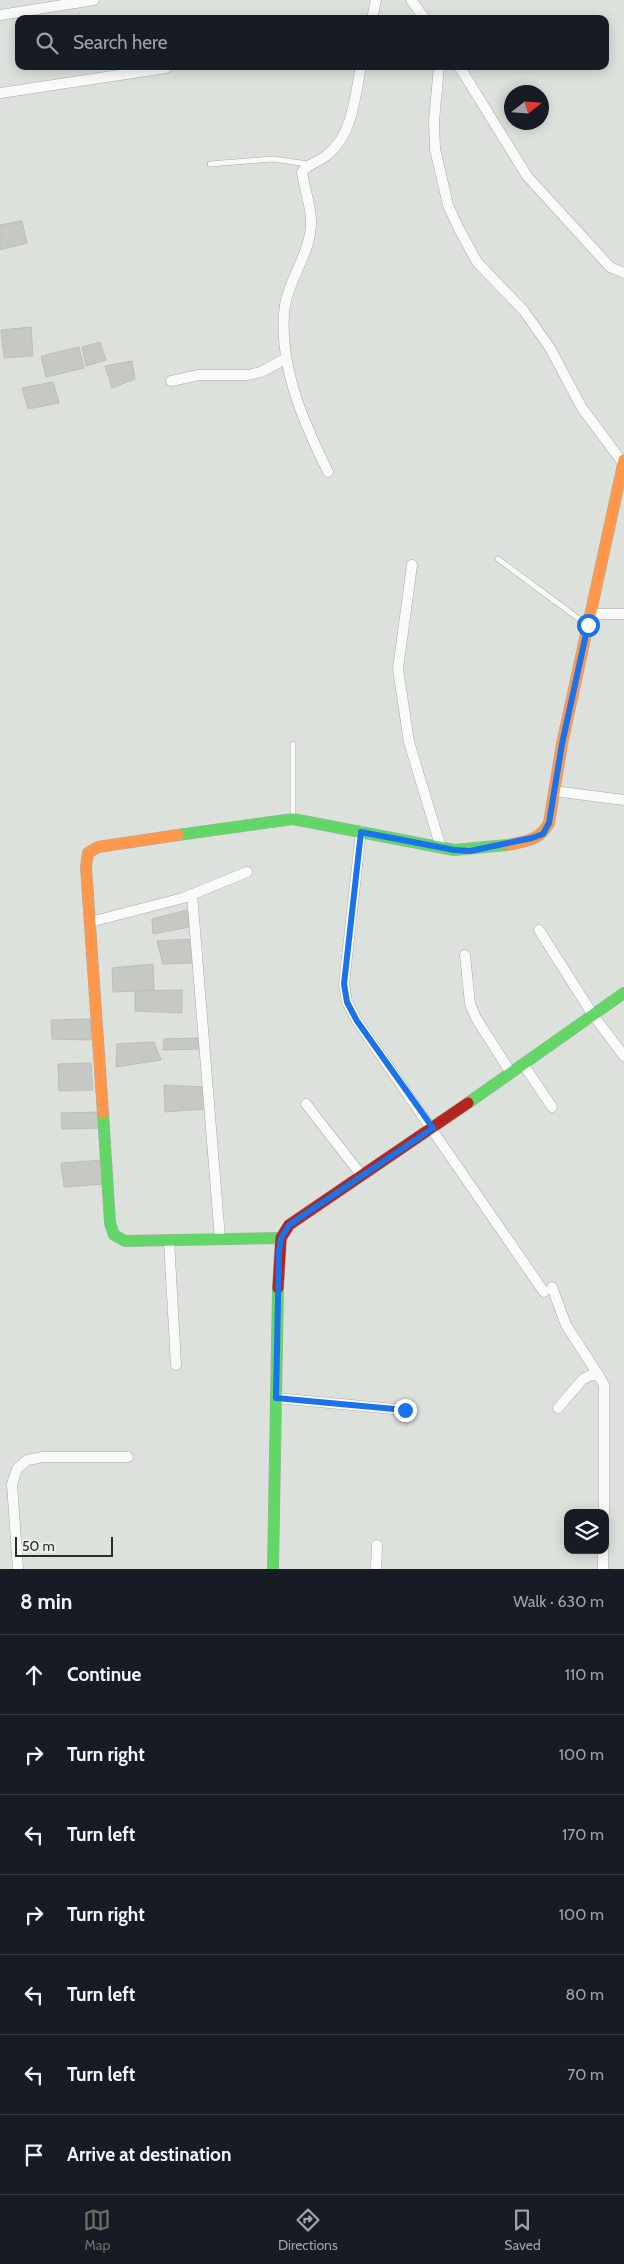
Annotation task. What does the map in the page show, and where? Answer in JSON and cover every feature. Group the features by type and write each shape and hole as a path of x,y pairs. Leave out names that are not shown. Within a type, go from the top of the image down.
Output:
{"street":[{"path":"0,15 94,0"},
{"path":"373,15 376,0"},
{"path":"411,0 422,15"},
{"path":"0,93 153,70"},
{"path":"328,472 307,428 285,359 283,339 286,303 309,234 311,221 302,172 308,164 327,156 343,136 350,122 360,70"},
{"path":"281,1238 125,1241 114,1235 110,1222 90,922 88,853 98,847 292,819 441,848 470,851 532,838 543,834 549,823 562,744 624,462 582,408 550,348 524,310 477,262 458,229 448,205 435,149 434,121 439,70"},
{"path":"462,70 537,188 610,266 624,273"},
{"path":"171,381 199,375 248,375 261,372 285,359"},
{"path":"412,565 398,669 409,742 441,848"},
{"path":"589,620 624,614"},
{"path":"554,791 624,800"},
{"path":"361,832 344,984 347,1002 357,1021 548,1289 566,1325 604,1385 604,1509"},
{"path":"90,922 154,906 192,894 246,872"},
{"path":"192,894 220,1239"},
{"path":"539,930 593,1015 624,1056"},
{"path":"464,955 470,1004 476,1018 511,1073"},
{"path":"272,1569 279,1252 281,1238 289,1225 433,1128 624,992"},
{"path":"523,1064 552,1108"},
{"path":"306,1104 362,1176"},
{"path":"169,1240 176,1365"},
{"path":"558,1408 583,1379 591,1375 599,1376"},
{"path":"276,1398 405,1410"},
{"path":"18,1569 12,1484 17,1469 27,1460 43,1457 128,1457"},
{"path":"376,1569 377,1544"},
{"path":"603,1554 603,1569"}],"lane":[{"path":"210,164 273,159 308,164"},
{"path":"498,559 589,620"},
{"path":"292,744 292,819"}],"building":[{"path":"22,221 27,243 0,250 0,225"},
{"path":"31,327 33,356 4,358 1,330"},
{"path":"100,342 106,360 86,366 82,347"},
{"path":"79,347 84,368 46,377 41,356"},
{"path":"132,361 135,379 112,388 105,366"},
{"path":"53,382 59,403 28,409 22,388"},
{"path":"187,910 190,927 153,934 152,919"},
{"path":"191,939 193,963 163,964 157,941"},
{"path":"153,964 154,990 113,992 112,968"},
{"path":"182,990 182,1013 135,1011 135,991"},
{"path":"90,1019 91,1040 52,1039 51,1020"},
{"path":"200,1038 201,1049 163,1050 164,1039"},
{"path":"154,1042 161,1060 116,1067 117,1044"},
{"path":"91,1063 93,1090 59,1091 58,1064"},
{"path":"164,1085 204,1087 205,1109 165,1112"},
{"path":"100,1112 102,1128 62,1129 61,1113"},
{"path":"104,1160 105,1184 64,1187 61,1163"}],"traffic: fast":[{"path":"178,835 293,819 454,850 507,845"},
{"path":"468,1103 624,993"},
{"path":"103,1113 110,1223 114,1235 125,1241 281,1238"},
{"path":"273,1569 278,1288"}],"traffic: slow":[{"path":"507,845 536,837 549,823 562,744 624,460"},
{"path":"103,1113 86,867 88,853 98,847 178,835"}],"traffic: jam":[{"path":"278,1288 281,1238 289,1225 468,1103"}],"route":[{"path":"405,1410 276,1398 279,1252 281,1238 289,1225 433,1128 357,1021 347,1002 344,984 361,832 454,850 470,851 543,834 549,823 562,744 588,625"}]}
